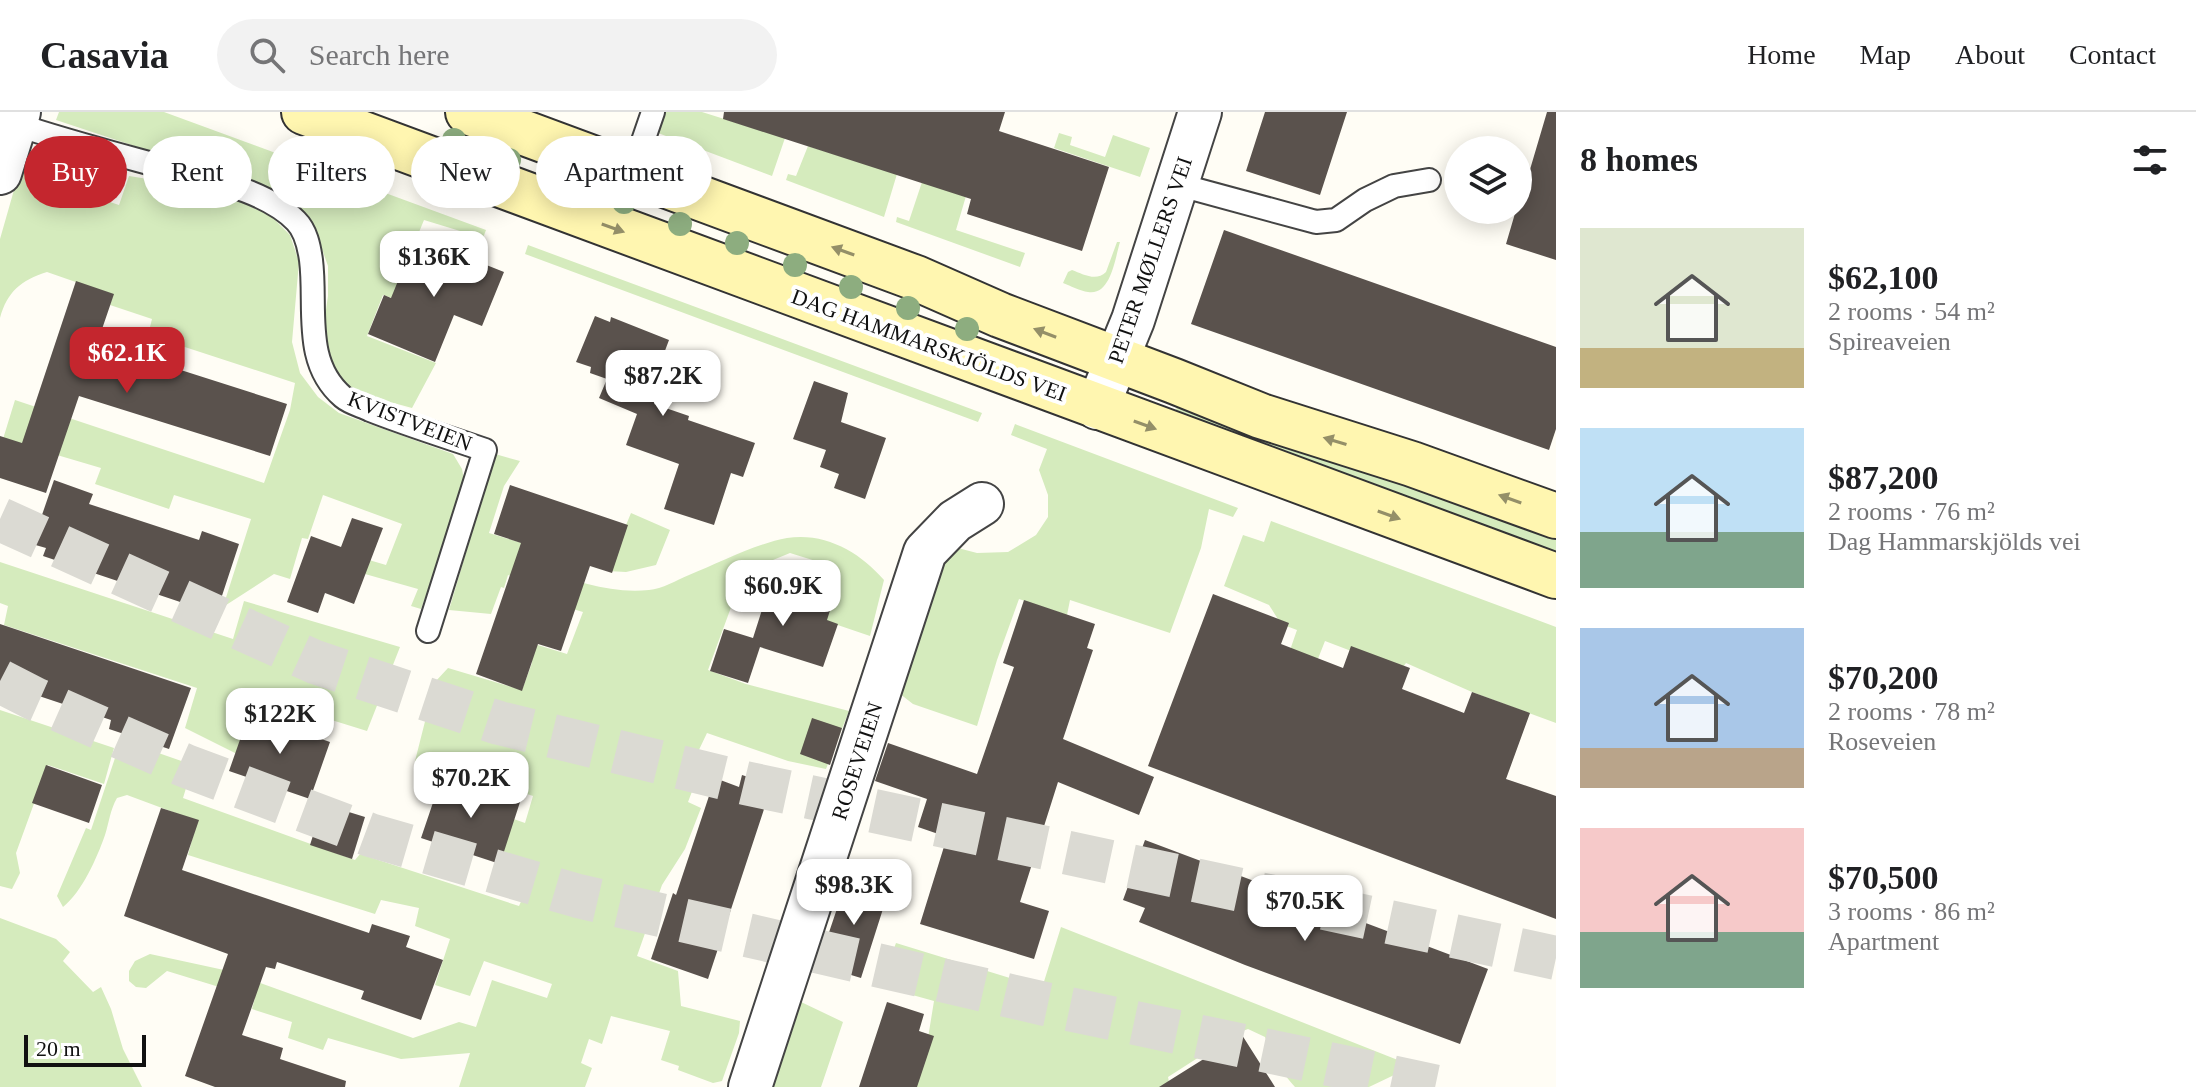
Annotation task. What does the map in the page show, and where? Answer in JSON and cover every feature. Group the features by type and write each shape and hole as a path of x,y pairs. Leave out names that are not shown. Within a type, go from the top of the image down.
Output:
{"main road":[{"name":"DAG HAMMARSKJÖLDS VEI","path":"304,112 1556,576"},
{"path":"468,112 536,137"},
{"path":"712,203 916,278 1000,315 1261,416 1424,468 1556,516"}],"street":[{"name":"PETER MØLLERS VEI","path":"1097,408 1133,320 1200,112"},
{"path":"0,173 17,118"},
{"name":"ROSEVEIEN","path":"750,1087 925,552 955,521 982,504"}],"lane":[{"path":"645,136 653,112"},
{"name":"KVISTVEIEN","path":"17,118 225,184 269,202 295,220 304,232 309,248 317,359 326,377 344,399 485,450 428,631"},
{"path":"1176,184 1316,222 1336,220 1365,200 1394,186 1429,180"}],"green space":[{"path":"59,112 164,112 229,136 143,136 143,149 127,144 127,136 104,136 56,120"},
{"path":"665,112 702,112 785,138 772,176 712,153 712,136 666,136 658,133"},
{"path":"1059,133 1072,137 1070,145 1105,157 1113,135 1150,148 1140,177 1054,148"},
{"path":"252,144 268,150 268,190 252,185"},
{"path":"808,146 897,174 884,217 786,180 788,174 796,176"},
{"path":"24,155 24,208 127,208 129,176 143,178 143,208 252,207 271,216 290,235 299,262 292,342 300,373 318,397 339,413 453,454 462,469 465,486 421,609 411,606 418,589 365,574 369,560 386,565 402,524 323,495 308,539 302,538 290,579 274,574 223,607 251,519 174,495 169,509 95,484 101,468 3,439 15,400 264,483 290,410 295,383 148,335 152,319 110,305 113,295 47,272 16,288 0,318 0,239"},
{"path":"922,182 966,196 956,230 1025,253 1020,267 896,222 897,217 909,221"},
{"path":"395,197 411,202 411,208 426,208 486,230 483,238 424,220 392,298 383,295 367,336 436,363 412,408 343,387 333,372 326,348 324,323 328,266 317,235 296,208 395,208"},
{"path":"1117,242 1120,242 1114,266 1102,288 1088,292 1063,283 1072,270 1089,276 1106,272"},
{"path":"528,245 982,413 978,422 525,254"},
{"path":"1180,400 1556,539 1556,555 1175,412"},
{"path":"1015,424 1238,508 1233,517 1209,509 1201,548 1170,633 1070,600 1067,615 1019,599 977,726 913,704 895,690 942,552 954,547 977,553 1008,552 1036,535 1048,517 1048,495 1039,470 1047,449 1011,435"},
{"path":"495,454 520,461 504,486 489,533 541,549 541,570 608,588 649,590 762,545 801,537 841,546 864,561 884,580 870,636 823,620 813,584 819,562 790,553 744,572 708,670 746,684 849,711 826,769 788,761 707,733 686,777 696,781 688,802 701,808 685,849 662,885 637,956 678,971 681,1006 740,1021 739,1033 722,1081 713,1083 661,1060 670,1031 611,1016 602,1044 589,1039 581,1063 592,1068 585,1087 459,1087 470,1053 401,1059 328,1038 323,1050 288,1038 292,1022 252,1009 255,998 167,971 146,988 136,987 129,981 129,971 135,961 150,954 224,970 413,1038 459,1022 476,1027 492,980 547,998 552,984 484,961 470,996 435,985 450,939 415,926 419,908 381,900 375,914 188,855 197,821 127,795 117,798 98,854 76,893 63,907 57,896 86,828 91,830 121,740 193,765 183,798 355,860 360,854 519,906 534,873 494,859 508,817 525,823 533,796 442,766 438,773 428,775 415,772 435,682 448,668 522,690 532,663 528,642 567,654 583,612 531,597 534,584 508,575 491,614 449,610"},
{"path":"631,513 670,530 656,565 626,572 607,571"},
{"path":"1271,521 1556,627 1556,723 1472,692 1406,663 1401,670 1325,641 1276,765 1282,673 1297,630 1281,624 1269,605 1224,586 1243,535 1264,542"},
{"path":"0,562 233,639 244,601 400,647 367,731 309,713 302,729 251,715 237,754 185,728 197,688 4,625 8,606 0,603"},
{"path":"0,710 114,748 104,784 48,765 16,853 20,873 12,889 0,886"},
{"path":"0,918 56,939 70,952 63,961 93,992 101,987 123,1049 142,1087 0,1087"},
{"path":"1061,927 1413,1066 1369,1087 1295,1087 1277,1064 1265,1037 1248,1029 1235,1034 1168,1077 1170,1087 912,1087 928,1038 934,1001 880,986 896,943 1042,988"},
{"path":"799,1001 843,1022 821,1087 769,1087"}],"building":[{"path":"724,112 1005,112 999,131 1109,167 1082,251 967,214 971,199 723,119"},
{"path":"1265,112 1347,112 1320,195 1246,171"},
{"path":"1547,112 1556,112 1556,260 1506,244 1512,224 1532,224 1532,163"},
{"path":"1224,230 1556,347 1556,429 1549,450 1191,324"},
{"path":"416,237 504,272 482,326 454,315 435,362 368,334 384,295 391,298"},
{"path":"76,281 114,294 101,332 144,345 140,357 287,404 270,456 79,396 46,493 0,478 0,436 22,443"},
{"path":"595,316 610,322 611,317 669,340 663,356 672,360 654,404 689,416 688,420 755,443 743,477 731,473 714,525 664,509 679,464 626,445 637,414 599,398 607,379 590,373 591,367 576,362"},
{"path":"814,381 848,393 841,422 886,438 865,499 834,488 839,474 820,467 826,450 793,439"},
{"path":"54,480 93,494 89,504 199,540 202,531 239,544 216,614 43,556 46,548 32,544"},
{"path":"510,485 628,525 612,573 590,566 561,651 538,644 522,691 476,674 521,543 494,534"},
{"path":"352,518 383,528 354,604 325,593 318,613 287,602 311,536 341,547"},
{"path":"781,571 837,588 827,620 838,624 823,667 760,647 748,683 710,671 724,629 753,638 768,591 774,593"},
{"path":"1213,594 1289,623 1281,644 1343,668 1351,646 1410,668 1402,689 1464,713 1472,692 1530,713 1506,779 1556,796 1556,919 1148,766"},
{"path":"1024,600 1095,624 1087,648 1093,650 1063,739 1154,777 1139,815 1058,782 1020,902 1049,911 1034,959 920,924 947,837 918,827 927,799 875,781 888,743 977,774 1014,667 1003,663"},
{"path":"0,624 191,688 169,749 109,729 111,720 0,683"},
{"path":"249,714 330,742 310,799 229,771"},
{"path":"812,718 842,728 830,765 800,754"},
{"path":"46,765 102,785 89,823 32,803"},
{"path":"742,775 772,785 708,979 651,959 715,778 739,787"},
{"path":"442,776 520,802 500,864 421,838"},
{"path":"323,804 365,817 352,859 310,845"},
{"path":"161,808 199,820 182,870 369,933 372,924 410,936 406,947 443,960 421,1020 361,999 364,991 277,962 275,969 266,967 242,1035 283,1048 280,1059 346,1081 345,1087 215,1087 185,1076 228,954 124,916"},
{"path":"1145,840 1488,969 1460,1044 1245,965 1139,922 1145,908 1123,900"},
{"path":"848,876 889,890 861,978 818,965"},
{"path":"887,1002 924,1014 919,1031 934,1036 917,1087 859,1087"},
{"path":"1242,1035 1275,1087 1159,1087"}],"tunnel":[{"path":"0,519 315,662 499,723 745,783 1556,958"},
{"path":"0,681 186,766 370,835 578,896 1045,1004 1438,1087"}]}
